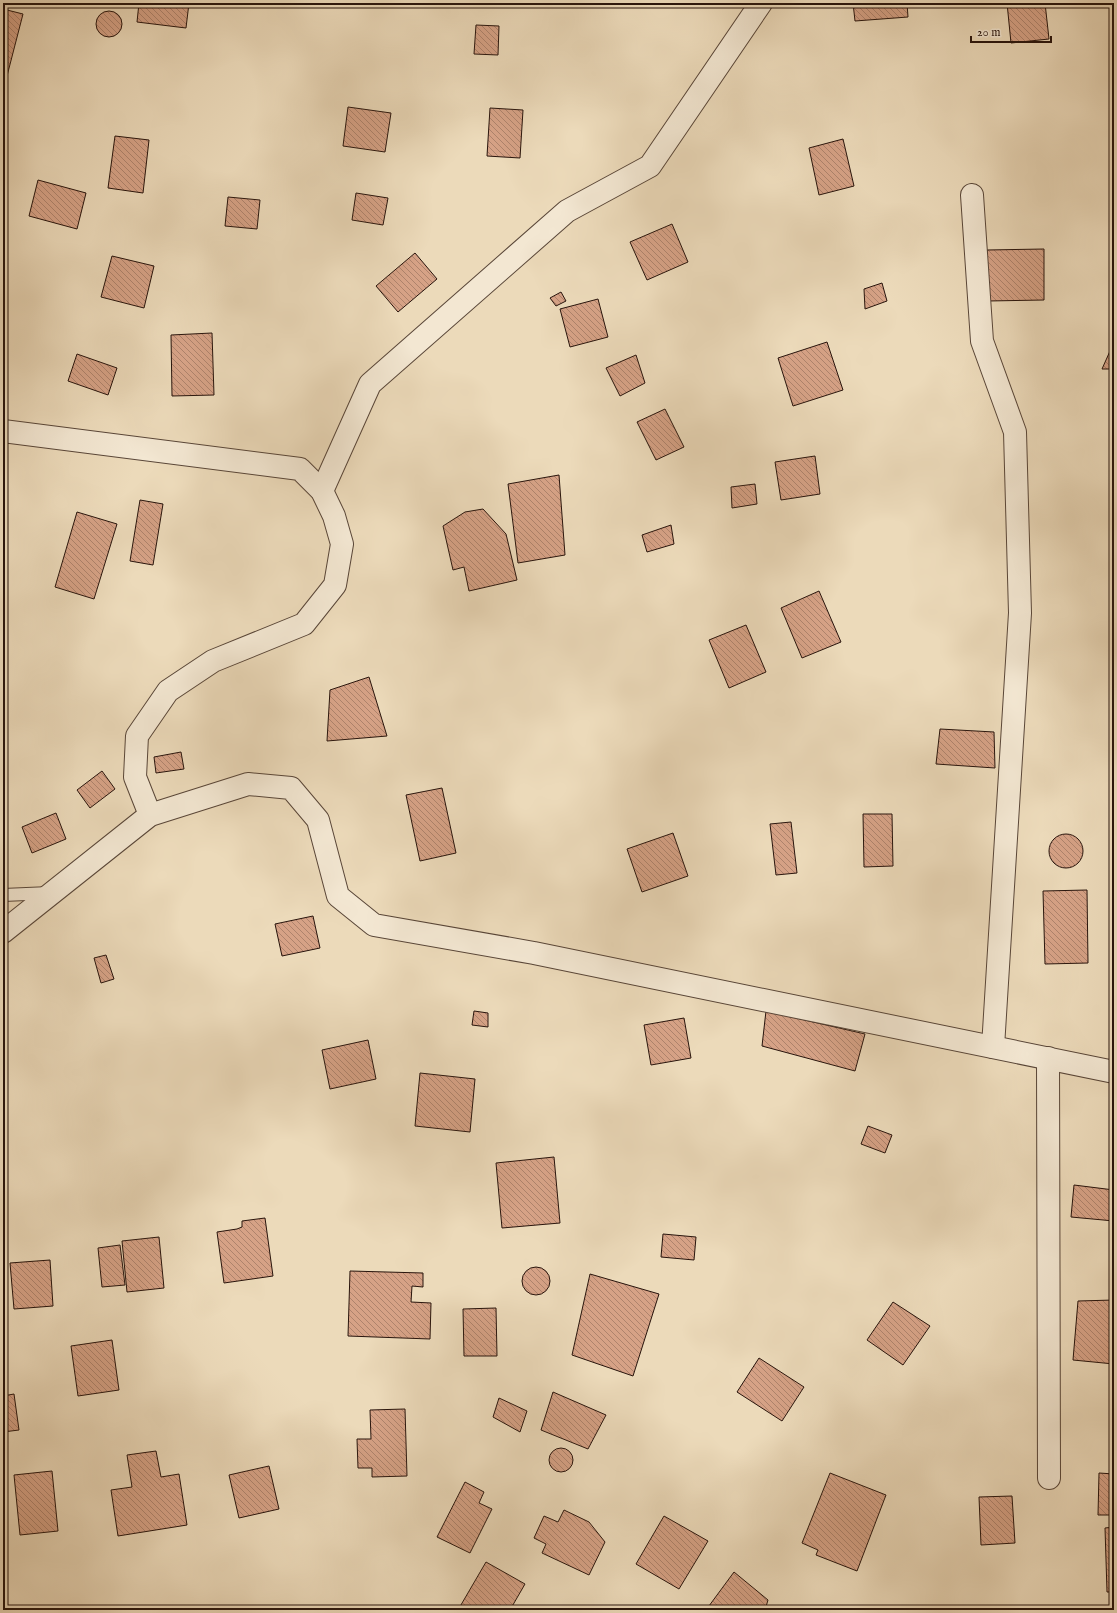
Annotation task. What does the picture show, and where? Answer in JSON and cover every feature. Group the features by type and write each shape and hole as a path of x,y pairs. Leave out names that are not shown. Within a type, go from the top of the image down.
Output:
{"street":[{"path":"322,491 370,384 567,210 650,166 761,3"},
{"path":"972,194 982,341 1015,432 1020,613 993,1047"},
{"path":"3,431 300,468 322,491 334,516 342,544 335,585 304,624 213,661 168,691 137,736 135,777 150,815"},
{"path":"4,930 150,815 248,784 291,788 318,820 338,896 374,925 534,953 1114,1072"},
{"path":"1048,1058 1049,1478"}],"lane":[{"path":"3,895 51,893"}],"building":[{"path":"139,3 189,3 186,28 137,22"},
{"path":"853,3 907,3 908,17 855,21"},
{"path":"1007,3 1045,3 1049,39 1011,43"},
{"path":"3,9 23,14 7,76 3,75"},
{"path":"109,11 118,15 122,24 118,33 109,37 100,33 96,24 100,15"},
{"path":"476,25 499,26 498,55 474,54"},
{"path":"348,107 391,113 385,152 343,146"},
{"path":"490,108 523,110 520,158 487,156"},
{"path":"115,136 149,140 143,193 108,188"},
{"path":"843,139 854,186 819,195 809,148"},
{"path":"38,180 86,193 77,229 29,216"},
{"path":"356,193 388,198 383,225 352,220"},
{"path":"228,197 260,200 257,229 225,226"},
{"path":"672,224 688,262 647,280 630,242"},
{"path":"1044,249 1044,300 988,301 987,250"},
{"path":"415,253 437,279 398,312 376,286"},
{"path":"112,256 154,266 144,308 101,297"},
{"path":"882,283 887,301 865,309 864,289"},
{"path":"561,292 566,301 556,306 550,298"},
{"path":"598,299 608,337 570,347 560,309"},
{"path":"212,333 214,395 172,396 171,335"},
{"path":"827,342 843,390 793,406 778,358"},
{"path":"1114,342 1114,369 1102,369"},
{"path":"77,354 117,368 108,395 68,381"},
{"path":"636,355 645,383 620,396 606,368"},
{"path":"665,409 684,447 656,460 637,422"},
{"path":"815,456 820,494 781,500 775,462"},
{"path":"559,475 565,555 518,563 508,484"},
{"path":"755,484 757,504 732,508 731,487"},
{"path":"140,500 163,504 153,565 130,561"},
{"path":"483,509 506,534 517,580 469,591 464,567 453,570 443,526 465,512"},
{"path":"77,512 117,524 94,599 55,587"},
{"path":"671,525 674,544 647,552 642,535"},
{"path":"819,591 841,642 802,658 781,608"},
{"path":"746,625 766,672 729,688 709,640"},
{"path":"369,677 387,736 327,741 330,690"},
{"path":"940,729 994,732 995,768 936,764"},
{"path":"181,752 184,769 156,773 154,757"},
{"path":"102,771 115,789 90,808 77,790"},
{"path":"442,788 456,853 420,861 406,795"},
{"path":"56,813 66,839 32,853 22,827"},
{"path":"863,814 892,814 893,866 864,867"},
{"path":"791,822 797,873 776,875 770,824"},
{"path":"673,833 688,876 642,892 627,849"},
{"path":"1063,834 1069,834 1073,835 1080,841 1083,851 1082,858 1076,865 1069,868 1063,868 1059,867 1052,861 1049,854 1049,848 1050,844 1056,837"},
{"path":"1087,890 1088,963 1045,964 1043,891"},
{"path":"313,916 320,948 282,956 275,924"},
{"path":"106,955 114,979 101,983 94,958"},
{"path":"474,1011 488,1013 488,1027 472,1025"},
{"path":"766,1011 865,1034 855,1071 762,1046"},
{"path":"684,1018 691,1058 651,1065 644,1025"},
{"path":"368,1040 376,1079 330,1089 322,1050"},
{"path":"420,1073 475,1079 470,1132 415,1126"},
{"path":"868,1126 892,1135 885,1153 861,1144"},
{"path":"554,1157 560,1223 502,1228 496,1163"},
{"path":"1074,1185 1114,1190 1114,1221 1071,1217"},
{"path":"265,1218 273,1276 224,1283 217,1232 242,1227 242,1221"},
{"path":"663,1234 696,1237 694,1260 661,1257"},
{"path":"159,1237 164,1288 127,1292 122,1241"},
{"path":"120,1245 125,1285 102,1287 98,1248"},
{"path":"50,1260 53,1306 14,1309 10,1263"},
{"path":"536,1267 546,1271 550,1281 546,1291 536,1295 526,1291 522,1281 526,1271"},
{"path":"350,1271 423,1273 423,1287 412,1286 411,1302 431,1303 430,1339 348,1336"},
{"path":"590,1274 659,1294 633,1376 572,1355"},
{"path":"1114,1300 1114,1364 1073,1360 1078,1301"},
{"path":"893,1302 930,1326 903,1365 867,1340"},
{"path":"496,1308 497,1356 464,1356 463,1309"},
{"path":"112,1340 119,1390 78,1396 71,1346"},
{"path":"759,1358 804,1387 782,1421 737,1392"},
{"path":"553,1392 606,1415 588,1449 541,1430"},
{"path":"14,1394 19,1430 3,1432 3,1396"},
{"path":"499,1398 527,1411 520,1432 493,1417"},
{"path":"405,1409 407,1476 372,1477 372,1468 358,1468 357,1439 371,1439 370,1410"},
{"path":"561,1448 566,1449 572,1455 572,1465 566,1471 561,1472 556,1471 550,1465 549,1460 550,1455 556,1449"},
{"path":"156,1451 161,1477 179,1474 187,1525 118,1536 111,1490 132,1487 127,1455"},
{"path":"269,1466 279,1509 239,1518 229,1475"},
{"path":"52,1471 58,1531 20,1535 14,1475"},
{"path":"830,1473 886,1495 857,1571 816,1555 818,1550 802,1543"},
{"path":"1099,1473 1114,1474 1114,1515 1098,1515"},
{"path":"465,1482 484,1492 479,1503 492,1509 470,1553 437,1537"},
{"path":"1012,1496 1015,1543 981,1545 979,1497"},
{"path":"564,1510 589,1522 605,1542 589,1575 542,1553 546,1544 534,1538 544,1516 558,1522"},
{"path":"664,1516 708,1541 679,1589 636,1564"},
{"path":"1114,1527 1114,1592 1107,1592 1105,1528"},
{"path":"486,1562 525,1584 510,1610 458,1610"},
{"path":"734,1572 768,1600 765,1610 706,1610"}]}
